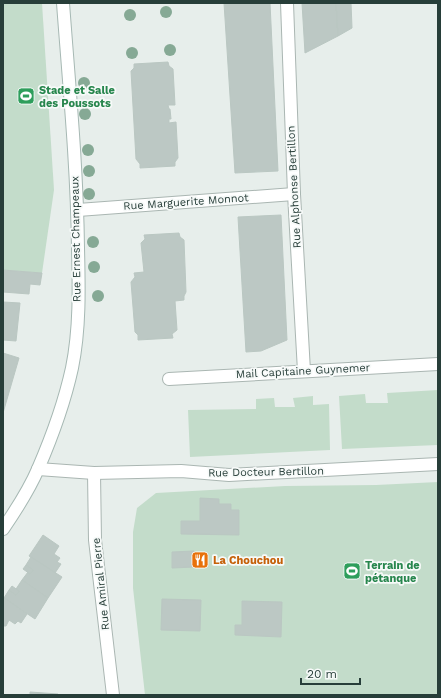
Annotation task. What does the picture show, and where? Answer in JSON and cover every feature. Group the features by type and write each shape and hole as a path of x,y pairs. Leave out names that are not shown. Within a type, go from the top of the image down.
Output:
{"street":[{"name":"Rue Ernest Champeaux","path":"5,523 19,504 38,469 64,396 72,368 76,341 79,268 78,210 63,3"},
{"name":"Rue Alphonse Bertillon","path":"287,3 294,194 304,371"},
{"name":"Rue Marguerite Monnot","path":"78,210 294,194"},
{"name":"Mail Capitaine Guynemer","path":"169,379 438,364"},
{"name":"Rue Docteur Bertillon","path":"38,469 94,473 181,471 229,475 438,464"},
{"name":"Rue Amiral Pierre","path":"94,473 95,540 113,695"}],"green space":[{"name":"Stade et Salle des Poussots","path":"3,3 42,3 54,190 42,273 3,270"},
{"path":"438,390 438,445 342,449 339,396 365,394 366,403 388,403 387,393"},
{"path":"313,396 313,405 329,404 330,450 190,457 188,410 256,409 256,399 274,398 275,407 295,407 293,398"},
{"path":"438,482 438,695 145,695 133,588 133,532 137,508 156,493 285,486 376,485"}],"building":[{"path":"224,3 270,3 278,171 235,173"},
{"path":"302,3 336,3 338,36 305,53"},
{"path":"336,3 351,3 352,28 338,36"},
{"path":"168,62 169,66 173,69 175,105 168,105 171,119 169,119 169,123 176,122 178,158 175,162 175,166 140,168 140,164 136,159 131,71 134,68 134,64"},
{"path":"281,215 287,340 261,351 246,352 238,217"},
{"path":"179,233 180,237 184,240 186,292 184,300 175,301 177,330 172,334 173,338 138,340 138,335 135,332 131,282 135,277 134,273 144,272 141,243 145,239 144,235"},
{"path":"3,270 42,273 40,285 30,284 29,294 3,292"},
{"path":"3,302 20,303 16,341 3,340"},
{"path":"3,353 19,358 3,413"},
{"path":"200,498 219,499 219,504 231,504 231,510 239,510 239,535 181,534 181,521 200,521"},
{"path":"43,535 59,546 54,554 60,558 57,562 61,564 55,573 29,556"},
{"path":"194,551 194,567 172,568 172,552"},
{"path":"31,557 62,577 48,598 22,580 28,572 30,574 33,570 26,565"},
{"path":"26,565 33,570 30,574 23,569"},
{"path":"22,580 48,598 35,619 4,598 9,590 16,595 19,591 16,589"},
{"path":"12,586 19,591 16,595 9,590"},
{"path":"3,597 27,614 21,623 18,621 15,624 9,620 6,626 3,626"},
{"path":"162,599 201,600 200,631 161,630"},
{"path":"242,601 282,602 281,637 235,635 235,625 242,625"},
{"path":"30,692 58,694 58,695 30,695"}],"place":[{"name":"Stade et Salle des Poussots","path":"26,96"},
{"name":"La Chouchou","path":"200,560"},
{"name":"Terrain de pétanque","path":"352,571"}]}
